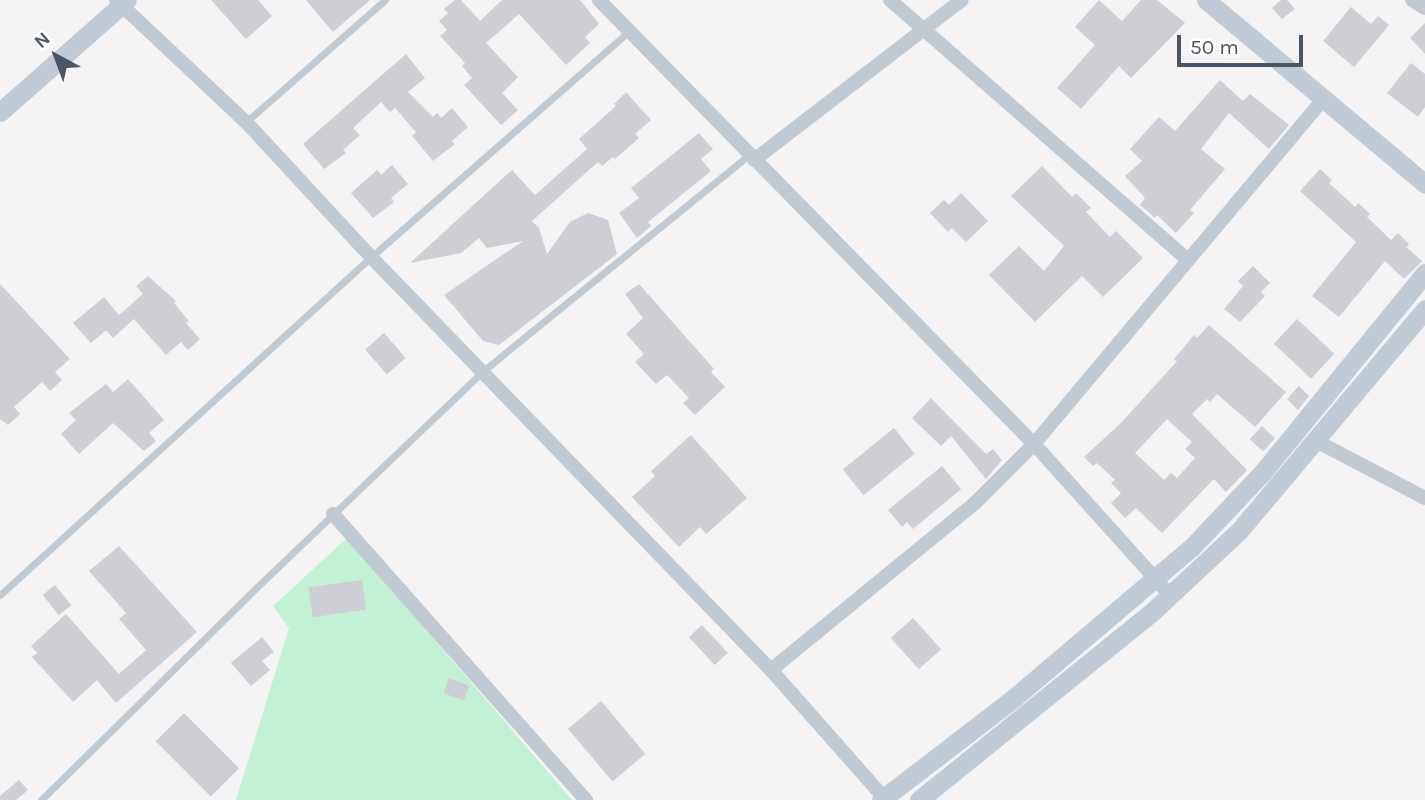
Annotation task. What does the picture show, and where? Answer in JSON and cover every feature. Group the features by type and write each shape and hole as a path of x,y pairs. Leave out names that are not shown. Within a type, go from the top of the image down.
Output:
{"main road":[{"path":"1206,0 1425,184"},
{"path":"0,112 122,2"},
{"path":"884,799 1015,697 1156,580 1224,515 1262,473 1425,273"},
{"path":"919,800 1171,596 1239,531 1425,309"},
{"path":"1015,697 1028,713"}],"street":[{"path":"599,0 1034,444 1171,596"},
{"path":"890,0 1188,260"},
{"path":"752,158 962,0"},
{"path":"1412,0 1425,8"},
{"path":"122,2 246,122 371,257 771,670 884,799"},
{"path":"771,670 976,502 1034,444 1323,99"},
{"path":"1316,442 1425,498"},
{"path":"333,514 586,800"}],"lane":[{"path":"246,122 385,0"},
{"path":"0,595 371,257 629,31"},
{"path":"41,800 483,371 752,158"}],"green space":[{"path":"347,538 572,800 236,800 289,628 273,606"}],"building":[{"path":"211,0 258,0 272,16 246,39"},
{"path":"306,0 370,0 333,32"},
{"path":"455,0 461,0 480,21 502,0 580,0 599,24 585,37 590,43 566,65 519,14 486,43 518,77 502,93 518,110 501,125 464,85 472,78 462,66 465,63 440,36 447,30 439,21 448,13 444,9"},
{"path":"1099,0 1122,21 1141,0 1157,0 1185,23 1131,78 1119,66 1081,109 1057,88 1095,45 1075,27"},
{"path":"1281,0 1287,0 1295,9 1282,19 1272,8"},
{"path":"1351,7 1371,24 1378,16 1389,25 1354,67 1323,41"},
{"path":"1425,23 1425,54 1410,38"},
{"path":"406,54 425,78 408,92 433,117 437,113 441,118 452,108 468,127 452,141 455,144 433,161 412,136 416,132 395,108 390,112 381,102 353,128 360,135 343,150 346,153 324,169 303,144"},
{"path":"1411,63 1425,74 1425,107 1418,117 1387,93"},
{"path":"1220,80 1243,101 1250,94 1289,125 1269,149 1229,113 1201,149 1225,169 1190,210 1194,213 1176,233 1157,215 1155,218 1140,205 1145,198 1125,176 1142,161 1130,149 1159,117 1175,131"},
{"path":"626,92 651,120 635,134 639,138 615,159 613,157 602,166 598,162 532,221 539,228 547,254 570,222 588,213 608,220 617,254 499,345 483,341 444,295 523,241 487,248 479,238 461,253 410,263 512,170 535,195 587,149 579,139 616,106 614,104"},
{"path":"699,133 713,149 701,159 711,171 648,222 651,226 637,238 619,213 639,198 631,188"},
{"path":"392,165 408,184 391,198 394,202 373,218 351,193 377,170 381,175"},
{"path":"1042,166 1072,197 1076,193 1091,208 1086,212 1110,237 1116,231 1143,258 1103,297 1082,276 1035,322 989,275 1019,246 1044,271 1064,246 1011,196"},
{"path":"1320,169 1332,180 1329,183 1355,207 1358,203 1370,214 1367,217 1391,240 1398,233 1409,244 1406,247 1422,261 1404,279 1385,261 1339,317 1312,296 1356,242 1300,191"},
{"path":"961,193 988,221 966,242 952,228 948,232 930,213 944,200 949,205"},
{"path":"1253,266 1270,283 1261,292 1265,296 1240,322 1224,309 1243,286 1238,281"},
{"path":"148,276 176,301 174,303 189,321 186,323 200,339 188,350 181,342 166,355 134,319 113,338 106,330 91,343 73,323 104,297 119,315 143,294 136,286"},
{"path":"0,284 70,359 55,372 62,380 50,391 42,382 14,407 20,414 8,425 0,419"},
{"path":"639,284 714,369 711,372 725,387 695,415 683,403 689,398 667,375 656,384 635,362 644,354 626,334 643,318 625,294"},
{"path":"1297,319 1334,354 1311,379 1274,344"},
{"path":"1209,325 1286,392 1255,427 1217,394 1210,402 1207,399 1192,414 1247,470 1226,492 1214,479 1162,533 1136,508 1125,518 1111,503 1121,493 1111,483 1115,480 1097,463 1093,466 1084,457 1122,422 1177,361 1174,359 1194,335 1197,338","holes":["1167,419 1192,442 1185,449 1195,458 1177,478 1171,473 1164,480 1135,453"]},
{"path":"384,333 406,358 387,374 365,349"},
{"path":"128,379 164,420 149,433 156,441 144,451 113,423 79,454 61,434 76,420 69,413 106,384 113,392"},
{"path":"1299,386 1309,396 1298,410 1287,399"},
{"path":"931,398 986,454 993,449 1002,460 986,479 951,436 941,446 912,418"},
{"path":"1262,426 1275,438 1263,451 1250,439"},
{"path":"894,428 915,454 863,495 843,470"},
{"path":"691,435 747,498 706,534 700,527 679,547 632,497 655,476 651,471"},
{"path":"942,466 961,489 913,529 907,522 902,527 888,510"},
{"path":"119,546 197,632 116,703 97,680 73,702 32,657 37,653 31,646 66,614 119,674 146,650 119,619 126,613 89,571"},
{"path":"362,580 366,610 313,617 309,588"},
{"path":"55,585 71,605 59,615 43,595"},
{"path":"913,618 941,649 919,669 891,638"},
{"path":"702,625 728,653 715,665 689,637"},
{"path":"262,637 274,652 262,661 270,670 251,686 231,663"},
{"path":"449,678 470,686 464,701 443,693"},
{"path":"601,701 645,754 612,781 568,729"},
{"path":"184,713 239,768 211,796 156,741"},
{"path":"19,780 28,790 16,800 0,800 0,796"}]}
